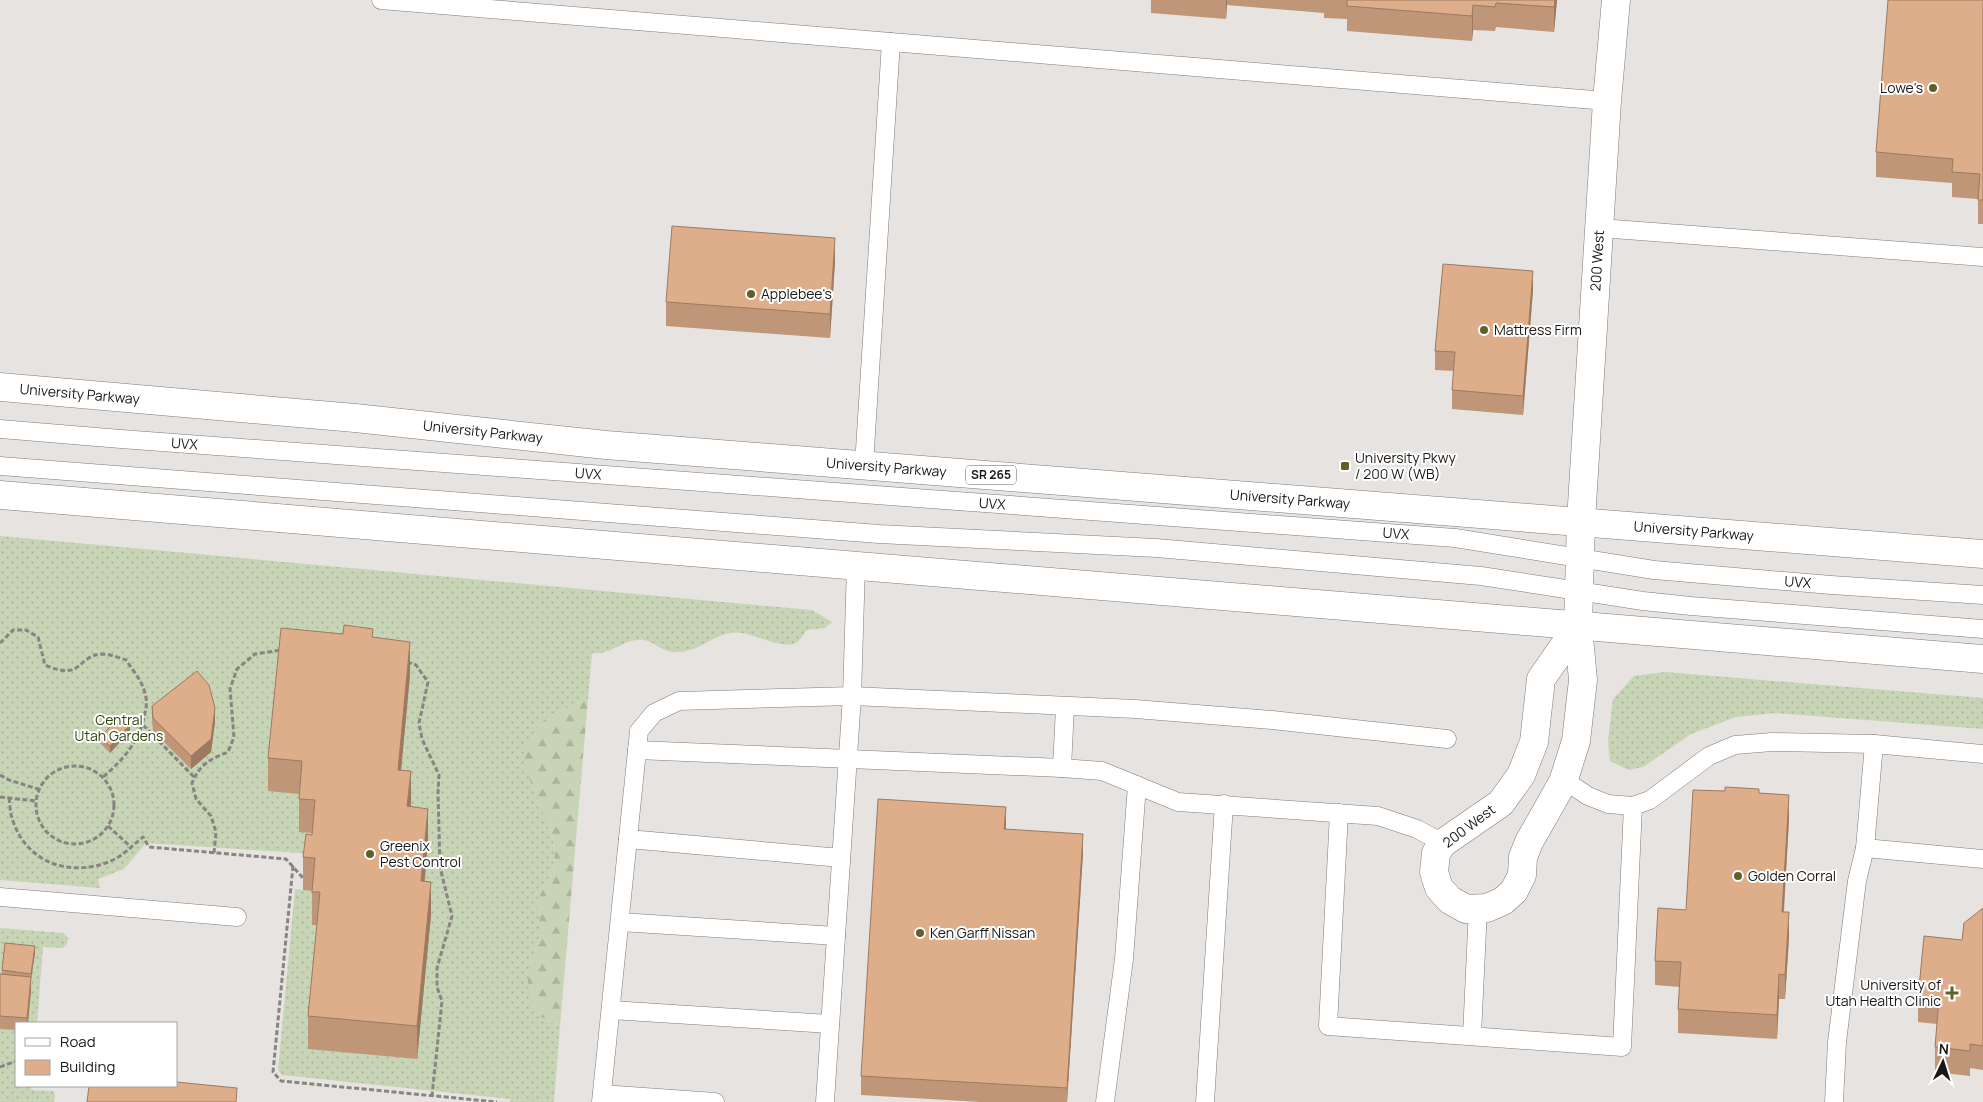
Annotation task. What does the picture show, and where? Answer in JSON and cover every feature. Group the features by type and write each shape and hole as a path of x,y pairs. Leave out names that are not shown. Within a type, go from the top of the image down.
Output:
{"main road":[{"name":"200 West","path":"1578,626 1541,678 1534,742 1521,775 1501,802 1443,843 1436,853 1434,872 1439,888 1450,900 1466,909 1487,908 1503,901 1514,891 1522,874 1523,857 1529,842 1564,780 1576,742 1583,680 1578,626 1582,521 1607,101 1616,0"},
{"name":"University Parkway","path":"0,388 355,418 606,445 1983,554"},
{"path":"0,495 1983,658"}],"lane":[{"path":"381,0 1607,101"},
{"path":"864,466 891,42"},
{"path":"1600,228 1983,257"},
{"name":"UVX","path":"0,429 1455,538 1664,571 1983,595"},
{"path":"0,466 879,534 1166,549 1517,580 1579,591 1691,606 1983,629"},
{"path":"825,1102 852,696 856,566"},
{"path":"715,1102 602,1098 639,731 654,713 679,701 852,696 1136,709 1262,719 1447,739"},
{"path":"1062,768 1065,707"},
{"path":"1564,780 1588,796 1608,804 1632,806 1650,800 1709,756 1735,745 1772,742 1874,744 1983,754"},
{"path":"1834,1102 1837,1042 1857,881 1865,848 1874,744"},
{"path":"637,750 1062,768 1102,772 1178,802 1378,816 1417,829 1443,843"},
{"path":"1105,1102 1124,959 1137,786"},
{"path":"1205,1102 1224,804"},
{"path":"1339,813 1328,1026 1622,1047 1632,806"},
{"path":"628,839 841,858"},
{"path":"1865,848 1983,859"},
{"path":"0,897 237,917"},
{"path":"1472,1036 1478,908"},
{"path":"620,922 836,936"},
{"path":"611,1010 830,1024"}],"path":[{"path":"0,643 13,630 26,630 38,636 46,665 59,671 74,671 87,660 103,654 126,660 141,681 147,699 143,726 121,762 103,777"},
{"path":"214,853 216,832 211,816 196,799 192,783 194,777 197,770 210,760 228,752 234,737 230,690 237,670 255,654 284,650"},
{"path":"404,660 416,665 428,682 420,723 422,739 439,775 440,867 452,916 437,968 437,986 442,1000 432,1096"},
{"path":"143,726 194,777"},
{"path":"67,766 80,766 92,770 103,777 111,788 114,814 100,836 88,843 75,845 62,842 50,836 41,826 36,814 38,789 55,771 67,766"},
{"path":"0,775 9,780 38,789"},
{"path":"0,797 36,801"},
{"path":"9,798 13,821 25,842 39,858 60,866 88,868 114,859 144,837 149,848 286,859 303,878"},
{"path":"108,826 131,847"},
{"path":"293,866 272,1072 281,1081 497,1102"},
{"path":"0,1066 15,1061"}],"green space":[{"name":"Central Utah Gardens","path":"0,536 812,610 832,622 825,628 807,630 798,641 791,644 774,642 746,634 730,633 683,652 671,652 651,642 636,640 605,652 592,653 588,699 549,716 544,814 552,836 555,852 553,870 539,897 542,934 529,966 539,1016 560,1026 554,1102 510,1102 510,1099 282,1075 278,1070 295,889 315,891 313,925 320,925 308,1048 417,1059 398,803 410,675 268,790 302,794 299,831 315,833 313,854 146,843 124,869 98,879 100,888 0,880"},
{"path":"1665,672 1983,698 1983,729 1776,713 1736,717 1691,734 1643,767 1629,770 1610,761 1608,741 1613,699 1634,676"},
{"path":"588,699 560,1026 539,1016 531,1002 528,982 529,966 542,934 537,907 539,897 553,870 555,852 552,836 524,765 526,744 539,725 549,716"},
{"path":"0,928 63,933 68,938 67,944 63,948 43,947 37,1022 15,1022 15,1087 31,1087 31,1090 53,1091 55,1095 54,1102 0,1102"}],"building":[{"path":"1347,0 1555,0 1554,7 1496,3 1495,7 1473,5 1472,16 1347,6"},
{"name":"Lowe's","path":"1888,0 1983,0 1983,200 1978,200 1980,174 1952,172 1953,159 1876,152"},
{"name":"Applebee's","path":"672,226 835,238 830,314 666,302"},
{"name":"Mattress Firm","path":"1443,264 1533,271 1523,396 1452,390 1455,352 1435,351"},
{"name":"Greenix Pest Control","path":"344,625 373,629 372,637 410,642 398,770 411,771 407,806 428,809 421,881 431,882 417,1026 308,1016 320,892 312,892 315,858 303,857 306,834 312,835 315,800 299,799 302,761 268,758 281,628 343,634"},
{"path":"197,671 209,685 215,708 211,739 191,756 153,718 152,706"},
{"path":"121,716 130,725 110,746 100,737"},
{"name":"Golden Corral","path":"1725,787 1759,789 1759,793 1789,795 1782,912 1789,912 1785,975 1779,974 1777,1015 1678,1009 1681,962 1655,961 1658,908 1686,910 1693,790 1725,791"},
{"path":"878,799 1006,807 1004,829 1083,834 1067,1088 861,1076"},
{"name":"University of Utah Health Clinic","path":"1983,908 1983,1046 1970,1044 1970,1051 1935,1047 1939,999 1918,998 1924,936 1962,940 1964,923"},
{"path":"5,943 35,946 31,974 2,970"},
{"path":"0,974 31,977 27,1018 0,1016"},
{"path":"178,1082 237,1088 236,1102 87,1102 89,1087 178,1087"}],"place":[{"name":"Lowe's","path":"1933,88"},
{"name":"Applebee's","path":"751,294"},
{"name":"Mattress Firm","path":"1484,330"},
{"name":"University Pkwy / 200 W (WB)","path":"1345,466"},
{"name":"Greenix Pest Control","path":"370,854"},
{"name":"Golden Corral","path":"1738,876"},
{"name":"Ken Garff Nissan","path":"920,933"},
{"name":"University of Utah Health Clinic","path":"1952,993"}]}
